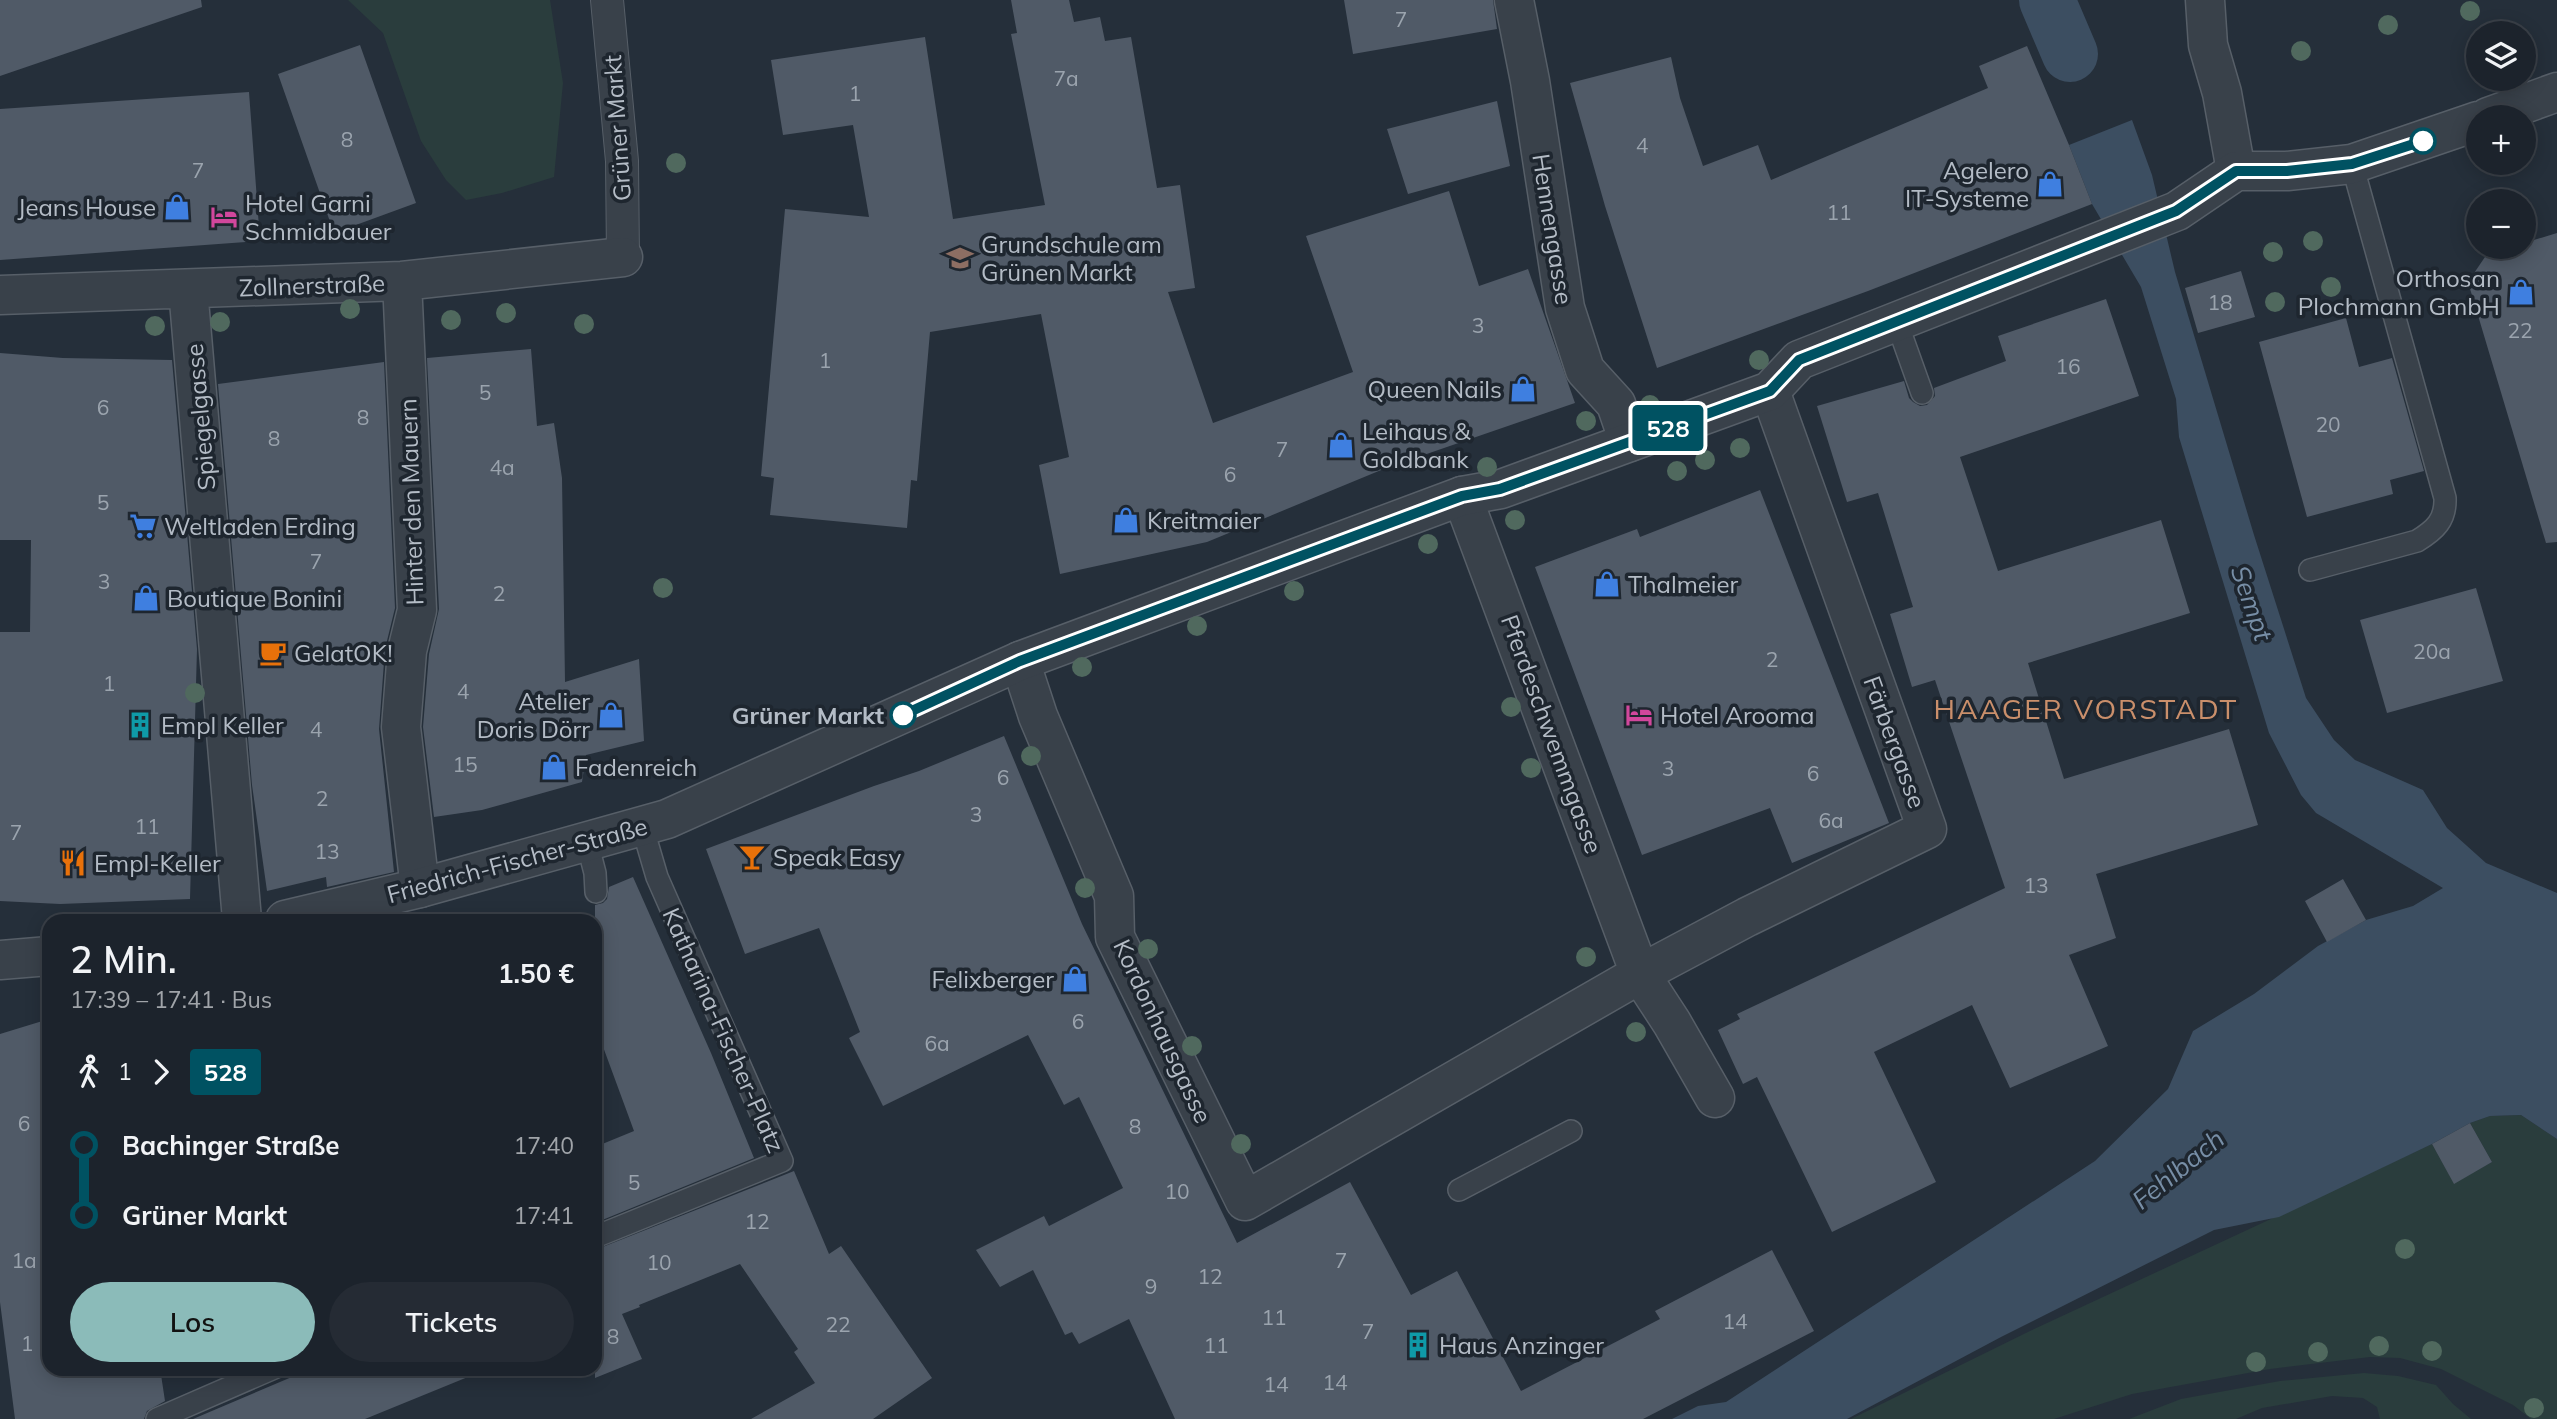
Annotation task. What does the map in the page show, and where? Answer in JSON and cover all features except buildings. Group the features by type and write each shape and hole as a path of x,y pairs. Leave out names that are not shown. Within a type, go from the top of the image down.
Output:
{"street":[{"name":"Grüner Markt","path":"607,0 622,161 623,257"},
{"name":"Hennengasse","path":"1514,0 1530,81 1565,308 1585,370 1616,404 1629,442"},
{"path":"2205,0 2208,45 2221,93 2236,171"},
{"path":"2521,105 2557,92"},
{"path":"1770,391 1799,360 2176,211 2236,171 2287,171 2352,164 2466,125"},
{"name":"Zollnerstraße","path":"0,295 402,281 623,257"},
{"name":"Hinter den Mauern","path":"402,281 417,610 407,651 401,727 420,888"},
{"name":"Spiegelgasse","path":"188,289 241,914"},
{"name":"Friedrich-Fischer-Straße","path":"310,914 420,888 655,823 1020,661 1462,496 1500,489 1770,391"},
{"name":"Färbergasse","path":"1640,974 1747,917 1927,830 1770,391"},
{"name":"Pferdeschwemmgasse","path":"1462,496 1640,974 1715,1098"},
{"name":"Kordonhausgasse","path":"1020,661 1038,716 1114,896 1115,937 1245,1201 1640,974"},
{"path":"0,960 42,957"}],"lane":[{"path":"2310,570 2417,541 2430,534 2440,523 2445,510 2445,498 2352,164"},
{"path":"1897,323 1922,393"},
{"name":"Katharina-Fischer-Platz","path":"602,1234 782,1161 657,877 655,823"},
{"path":"587,842 595,873 596,892"},
{"path":"1459,1190 1571,1131"},
{"path":"157,1419 256,1376"}],"shaded area":[{"path":"348,0 550,0 563,83 554,177 502,193 466,200 446,180 421,141 383,33"},
{"path":"2521,1115 2557,1139 2557,1419 2531,1419 2513,1405 2441,1369 2400,1358 2370,1357 2270,1369 2132,1394 2054,1419 1851,1419 2030,1331 2432,1144 2454,1183 2492,1162 2470,1123 2490,1116"},
{"path":"2364,1373 2398,1376 2436,1385 2471,1419 2380,1419 2377,1407 2363,1398 2332,1396 2262,1408 2236,1419 2129,1419 2181,1399 2280,1381"}],"water":[{"name":"Fehlbach","path":"2132,120 2152,175 2175,272 2306,698 2334,740 2355,760 2423,790 2447,828 2486,863 2557,893 2557,1139 2521,1115 2490,1116 2470,1123 2279,1217 2214,1230 2001,1337 1847,1419 1672,1419 1698,1406 1726,1402 2095,1161 2168,1089 2193,1031 2254,994 2318,946 2366,920 2413,906 2443,888 2316,813 2301,795 2269,733 2179,437 2176,399 2141,287 2092,204 2069,145"}],"waterway":[{"name":"Sempt","path":"2047,0 2070,54"}],"bus line":[{"name":"528","path":"903,715 1046,651 1462,496 1500,489 1770,391 1799,360 2176,211 2236,171 2287,171 2352,164 2423,141"}],"place":[{"name":"Agelero IT-Systeme","path":"2050,184"},
{"name":"Jeans House","path":"177,207"},
{"name":"Hotel Garni Schmidbauer","path":"224,217"},
{"name":"Grundschule am Grünen Markt","path":"960,258"},
{"name":"Orthosan Plochmann GmbH","path":"2521,292"},
{"name":"Queen Nails","path":"1523,389"},
{"name":"Leihaus & Goldbank","path":"1341,445"},
{"name":"Kreitmaier","path":"1126,520"},
{"name":"Weltladen Erding","path":"143,526"},
{"name":"Thalmeier","path":"1607,584"},
{"name":"Boutique Bonini","path":"146,598"},
{"name":"GelatOK!","path":"273,653"},
{"name":"Atelier Doris Dörr","path":"611,715"},
{"name":"Grüner Markt","path":"903,715"},
{"name":"Hotel Arooma","path":"1639,715"},
{"name":"Empl Keller","path":"140,725"},
{"name":"Fadenreich","path":"554,767"},
{"name":"Speak Easy","path":"752,857"},
{"name":"Empl-Keller","path":"73,863"},
{"name":"Felixberger","path":"1075,979"},
{"name":"Haus Anzinger","path":"1418,1345"}],"district":[{"name":"HAAGER VORSTADT","path":"2086,708"}]}
